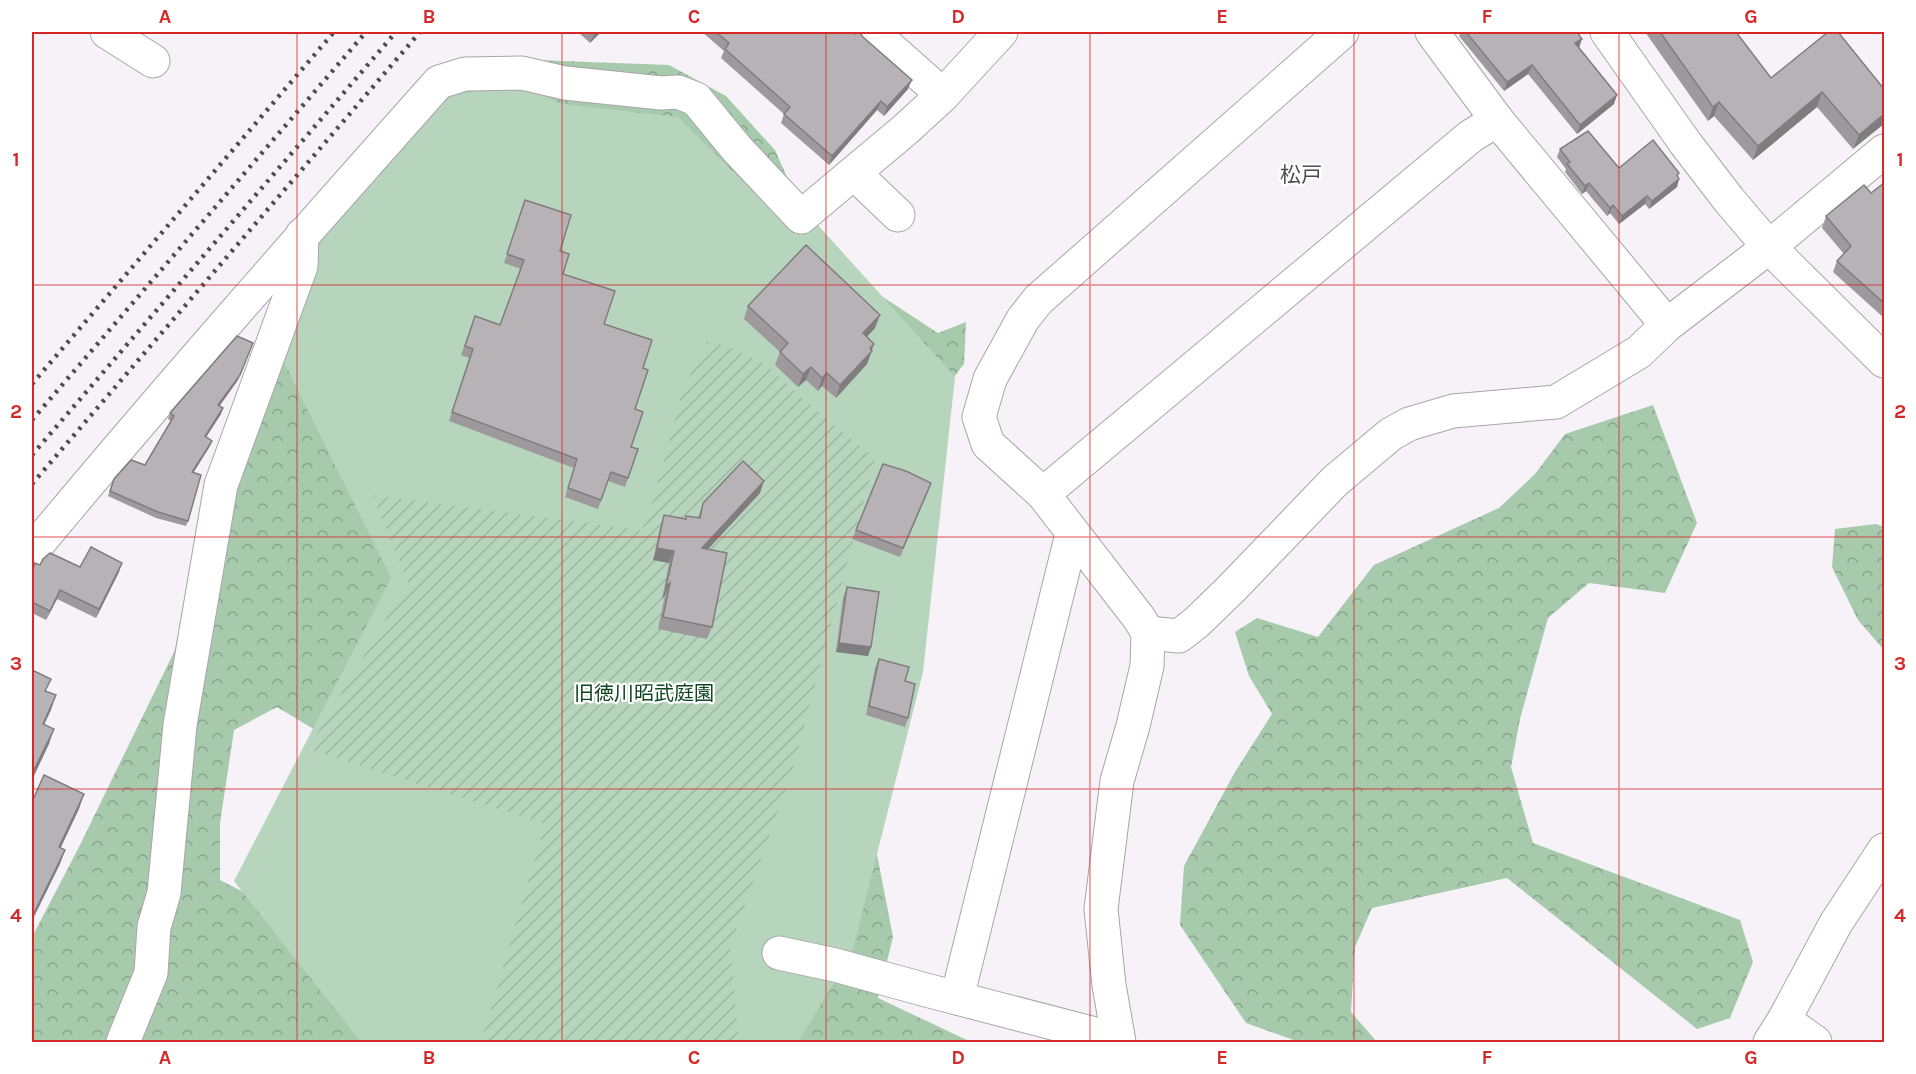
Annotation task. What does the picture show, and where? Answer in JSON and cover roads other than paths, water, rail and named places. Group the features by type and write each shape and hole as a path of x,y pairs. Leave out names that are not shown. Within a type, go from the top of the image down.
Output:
{"street":[{"path":"107,32 153,61"},
{"path":"872,32 943,95"},
{"path":"32,551 99,470 302,236 439,82 465,74 522,73 565,83 661,93 678,92 696,99 736,149 801,217 943,95 1001,32"},
{"path":"779,953 835,965 1119,1041 1109,985 1101,909 1117,782 1147,666 1148,633 1139,618 1043,495 988,444 979,417 990,379 1023,319 1038,300 1342,32"},
{"path":"1432,32 1497,120 1667,325"},
{"path":"1607,32 1686,144 1729,200 1769,247 1884,361"},
{"path":"1043,495 1471,136 1497,120"},
{"path":"1148,633 1179,636 1197,622 1335,481 1400,429 1409,424 1453,411 1556,402 1639,352 1667,325 1769,247 1884,152"},
{"path":"854,173 898,215"},
{"path":"123,1042 151,972 154,927 164,893 180,725 221,485 300,266 302,236"},
{"path":"957,998 1072,534"},
{"path":"1815,1042 1777,1031 1836,923 1884,850"}],"railway":[{"path":"32,384 334,32"},
{"path":"32,420 366,32"},
{"path":"32,455 396,32"},
{"path":"32,484 420,32"}],"district":[{"name":"松戸","path":"1301,175"}],"park label":[{"name":"旧徳川昭武庭園","path":"644,693"}]}
